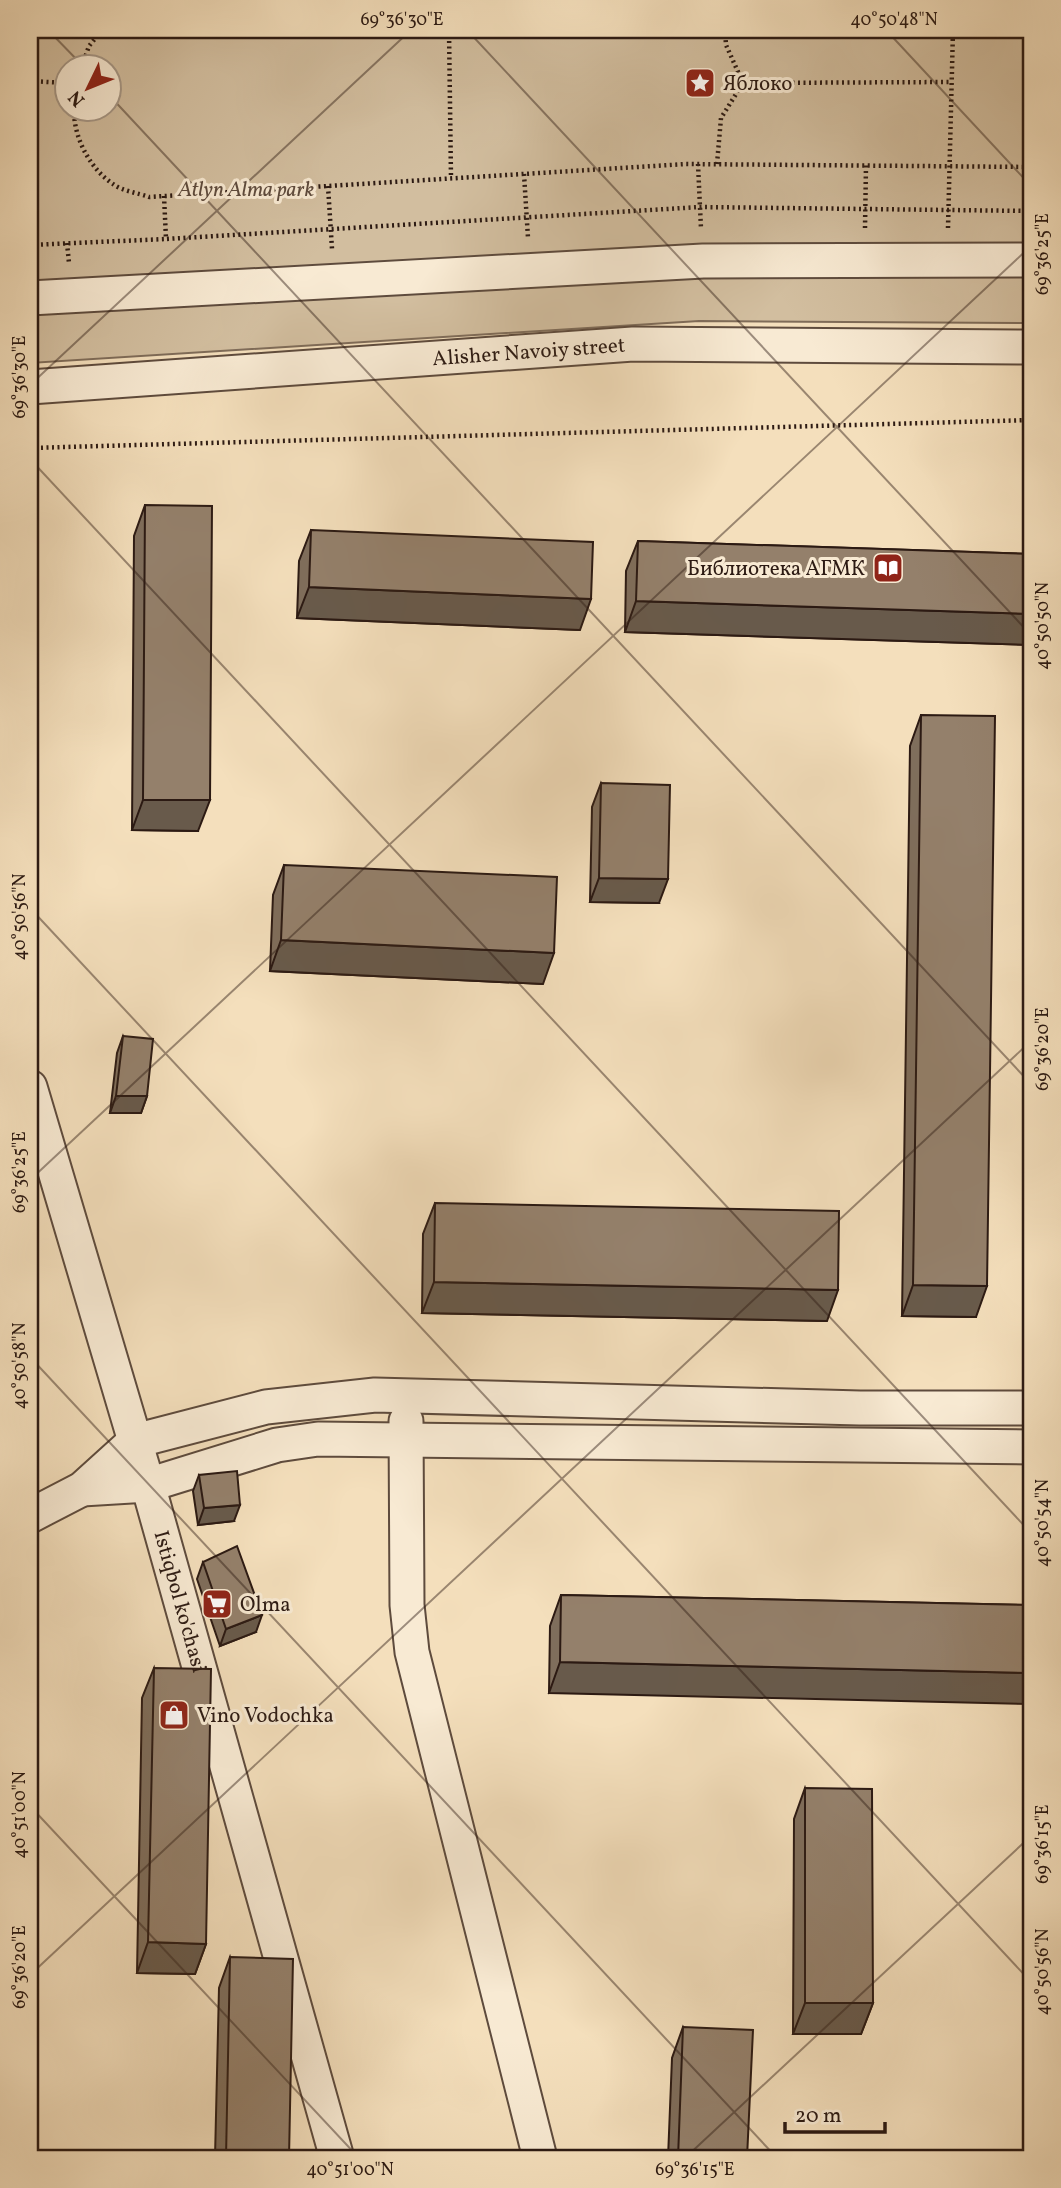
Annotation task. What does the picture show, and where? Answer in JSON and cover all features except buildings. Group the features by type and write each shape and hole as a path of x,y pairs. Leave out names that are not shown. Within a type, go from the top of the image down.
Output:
{"street":[{"path":"30,298 703,261 1031,260"},
{"name":"Alisher Navoiy street","path":"30,387 633,344 1031,347"},
{"name":"Istiqbol ko'chasi","path":"30,1087 148,1485 337,2158"},
{"path":"30,1516 82,1489 135,1441 267,1406 375,1395 860,1408 1031,1408"},
{"path":"406,1396 407,1605 412,1652 540,2158"},
{"path":"82,1489 148,1485 277,1445 318,1439 1031,1447"}],"path":[{"path":"87,52 102,30"},
{"path":"449,30 451,178"},
{"path":"725,30 726,46 743,83"},
{"path":"947,260 953,30"},
{"path":"30,81 52,82"},
{"path":"743,83 952,82"},
{"path":"717,164 721,118 743,83"},
{"path":"74,122 85,155 113,185 149,197 698,164 1031,167"},
{"path":"698,164 703,261"},
{"path":"865,261 866,165"},
{"path":"524,174 530,271"},
{"path":"328,186 335,281"},
{"path":"164,196 166,239"},
{"path":"30,245 700,207 1031,211"},
{"path":"30,448 1031,420"}],"green space":[{"name":"Atlyn Alma park","path":"30,30 1031,30 1031,323 699,321 30,363"}],"place":[{"name":"Яблоко","path":"700,83"},
{"name":"Библиотека АГМК","path":"888,568"},
{"name":"Olma","path":"217,1604"},
{"name":"Vino Vodochka","path":"174,1715"}]}
